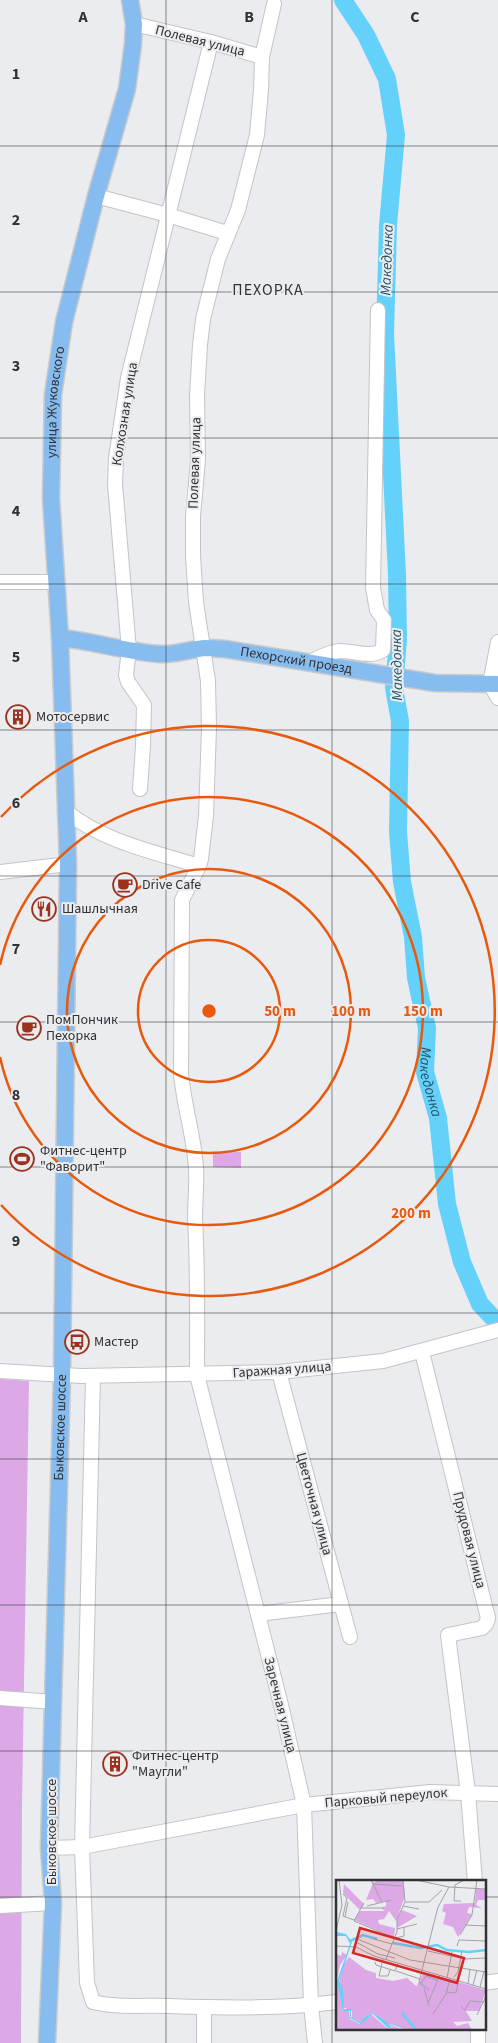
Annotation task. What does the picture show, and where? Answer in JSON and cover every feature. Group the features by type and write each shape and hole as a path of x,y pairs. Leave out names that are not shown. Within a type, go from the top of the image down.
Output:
{"main road":[{"name":"улица Жуковского","path":"67,812 60,638 51,498 53,394 64,322 96,196 127,89 134,24 130,0"},
{"name":"Пехорский проезд","path":"60,638 86,640 128,650 176,654 205,648 225,649 435,683 495,689"},
{"name":"Быковское шоссе","path":"48,2043 53,1903 49,1848 62,1376 67,812"}],"street":[{"path":"262,56 274,4"},
{"name":"Полевая улица","path":"134,24 262,56 262,90 257,135 238,210 218,259 203,320 196,395 198,460 193,516 193,556 196,602 205,648 209,728 206,816 200,866"},
{"name":"Колхозная улица","path":"140,789 144,705 128,682 126,675 128,650 115,484 116,458 128,378 211,42"},
{"path":"96,196 227,233"},
{"path":"308,663 321,656 340,651 353,654 379,653 383,650 384,620 377,610 373,588 378,310"},
{"path":"0,582 56,582"},
{"path":"495,689 498,642"},
{"path":"67,812 81,823 110,838 200,866"},
{"path":"0,872 68,864"},
{"name":"Заречная улица","path":"200,866 182,900 180,1074 183,1101 193,1132 196,1170 195,1216 198,1254 197,1375 281,1705 304,1805 311,2005 315,2043"},
{"name":"Гаражная улица","path":"0,1371 62,1376 280,1372 384,1361 497,1331"},
{"name":"Прудовая улица","path":"422,1352 488,1618 482,1628 448,1635 468,1792 475,1880"},
{"name":"Цветочная улица","path":"280,1372 350,1637"},
{"path":"93,1376 82,1847 87,1983 93,2002 109,2006 204,2008 311,2005 336,2002"},
{"path":"258,1614 341,1604"},
{"path":"0,1698 54,1702"},
{"name":"Парковый переулок","path":"49,1848 82,1847 304,1805 430,1792 498,1794"},
{"path":"0,1906 53,1903"},
{"path":"204,2008 204,2043"},
{"path":"478,2030 478,2043"}],"shaded area":[{"path":"213,1152 241,1152 241,1168 213,1167"},
{"path":"0,1379 29,1381 22,1805 21,2043 0,2043"}],"waterway":[{"name":"Македонка","path":"343,0 366,35 387,79 396,135 388,225 385,334 397,574 398,640 394,688 400,721 398,832 402,882 413,937 416,978 427,1028 425,1072 438,1118 447,1204 462,1262 480,1304 497,1322 498,1326"}],"place":[{"name":"Мотосервис","path":"18,717"},
{"name":"Drive Cafe","path":"125,885"},
{"name":"Шашлычная","path":"44,909"},
{"name":"ПомПончик Пехорка","path":"29,1028"},
{"name":"Фитнес-центр \"Фаворит\"","path":"22,1159"},
{"name":"Мастер","path":"77,1342"},
{"name":"Фитнес-центр \"Маугли\"","path":"115,1764"}],"district":[{"name":"ПЕХОРКА","path":"268,290"}]}
